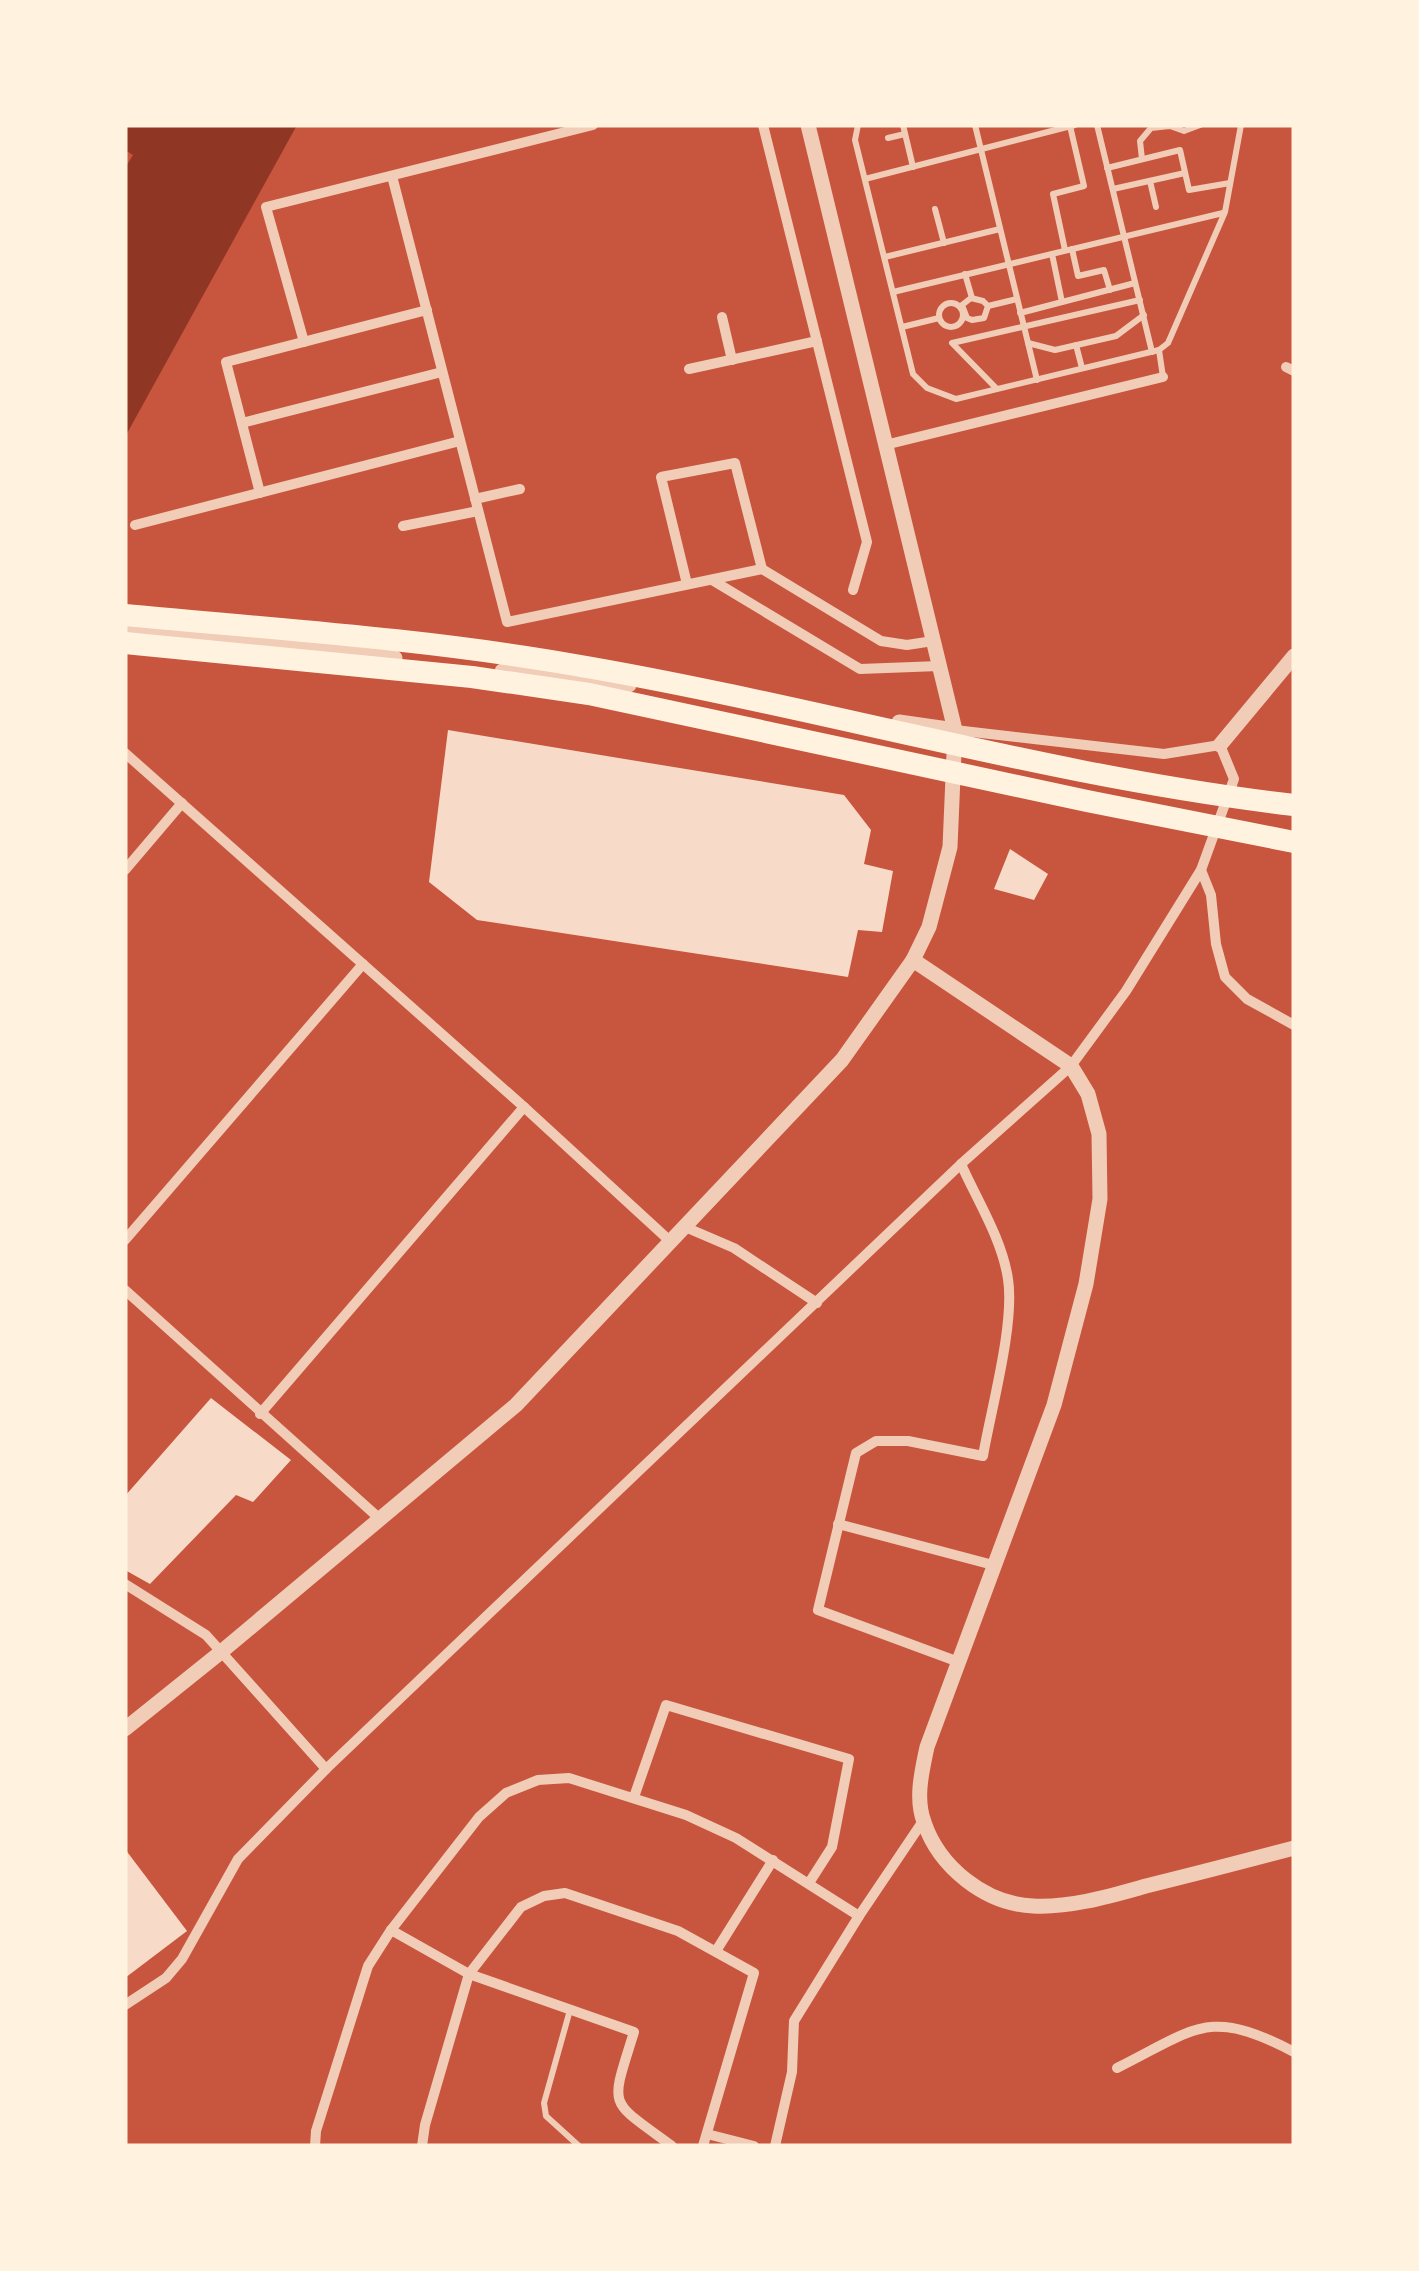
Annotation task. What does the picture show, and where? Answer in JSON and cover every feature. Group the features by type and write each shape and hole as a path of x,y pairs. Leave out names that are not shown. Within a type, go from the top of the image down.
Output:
{"highway":[{"path":"125,615 451,646 574,664 1096,775 1294,805"},
{"path":"125,643 472,676 589,694 1087,802 1294,842"}],"street":[{"path":"304,342 266,207 593,125"},
{"path":"764,125 867,542 854,590"},
{"path":"125,1729 516,1405 842,1060 914,960 928,927 950,848 954,730 808,125"},
{"path":"392,176 507,622 762,568"},
{"path":"260,492 226,362 426,310"},
{"path":"722,317 732,360"},
{"path":"689,369 817,341"},
{"path":"242,424 442,372"},
{"path":"885,445 1164,378"},
{"path":"135,524 460,441"},
{"path":"688,584 661,477 734,463 762,568 881,641 906,645 933,641"},
{"path":"403,526 520,489"},
{"path":"711,579 860,669 939,666"},
{"path":"125,628 628,685 954,730 1164,754 1220,745 1294,656"},
{"path":"125,2004 166,1978 182,1959 238,1859 326,1768 961,1164 1071,1066 1126,991 1201,870 1234,780 1220,745"},
{"path":"125,753 671,1242"},
{"path":"125,870 182,804"},
{"path":"1201,870 1210,895 1216,944 1225,976 1246,999 1294,1025"},
{"path":"914,960 1071,1066 1088,1094 1099,1134 1100,1200 1086,1284 1054,1406 926,1747 919,1786 923,1821 946,1862 966,1881 1001,1899 1032,1906 1091,1900 1294,1848"},
{"path":"125,1240 363,964"},
{"path":"260,1414 524,1107"},
{"path":"956,1660 818,1610 856,1453 876,1441 908,1441 983,1456 1010,1307 1008,1279 1001,1252 961,1164"},
{"path":"685,1227 734,1248 817,1303"},
{"path":"125,1290 380,1519"},
{"path":"838,1524 992,1565"},
{"path":"125,1584 206,1635 326,1768"},
{"path":"634,1797 666,1706 849,1759 832,1847 810,1882"},
{"path":"315,2146 356,1995 368,1966 479,1816 506,1794 538,1780 569,1778 634,1797 736,1838 859,1916"},
{"path":"775,2146 792,2072 794,2022 923,1821"},
{"path":"716,1951 774,1860"},
{"path":"422,2146 469,1974 522,1908 544,1896 565,1893 678,1930 754,1973 705,2140 754,2146"},
{"path":"391,1930 469,1974 634,2032 616,2091 622,2108 672,2146"},
{"path":"1116,2068 1198,2028 1215,2024 1251,2031 1294,2052"}],"lane":[{"path":"858,125 855,140 914,374 927,388 956,399 1156,351 1174,336 1224,212 1242,125"},
{"path":"975,125 1036,380"},
{"path":"1097,125 1140,300 1164,378"},
{"path":"1142,160 1140,141 1150,128 1170,126 1184,131 1200,125"},
{"path":"865,179 1072,126 1084,186 1052,194 1078,276 1104,270 1110,290"},
{"path":"888,138 904,130 913,167"},
{"path":"1108,168 1180,150 1190,190 1230,183"},
{"path":"1113,189 1185,173"},
{"path":"1150,180 1156,207"},
{"path":"935,209 944,243"},
{"path":"893,292 1224,212"},
{"path":"884,258 1000,229"},
{"path":"1052,254 1062,302"},
{"path":"965,274 972,298 988,306 1017,299"},
{"path":"1020,313 1136,283"},
{"path":"972,298 965,301 962,312 962,319 954,326 944,325 939,318 940,310 948,303 959,306 962,312 967,318 978,320 984,318 988,306"},
{"path":"996,389 952,343 1140,300"},
{"path":"1028,343 1055,350 1116,336 1144,315"},
{"path":"902,327 939,318"},
{"path":"1076,345 1082,369"},
{"path":"570,2010 544,2103 546,2116 579,2146"}],"shaded area":[{"path":"125,125 297,125 125,437 125,168 133,155 125,150"}],"building":[{"path":"448,730 844,795 871,830 864,864 893,871 882,932 858,930 848,977 477,920 429,882"},
{"path":"1010,849 1048,874 1034,900 994,889"},
{"path":"211,1398 291,1460 253,1502 236,1495 150,1584 125,1570 125,1496"},
{"path":"125,1849 187,1931 125,1978"}]}
